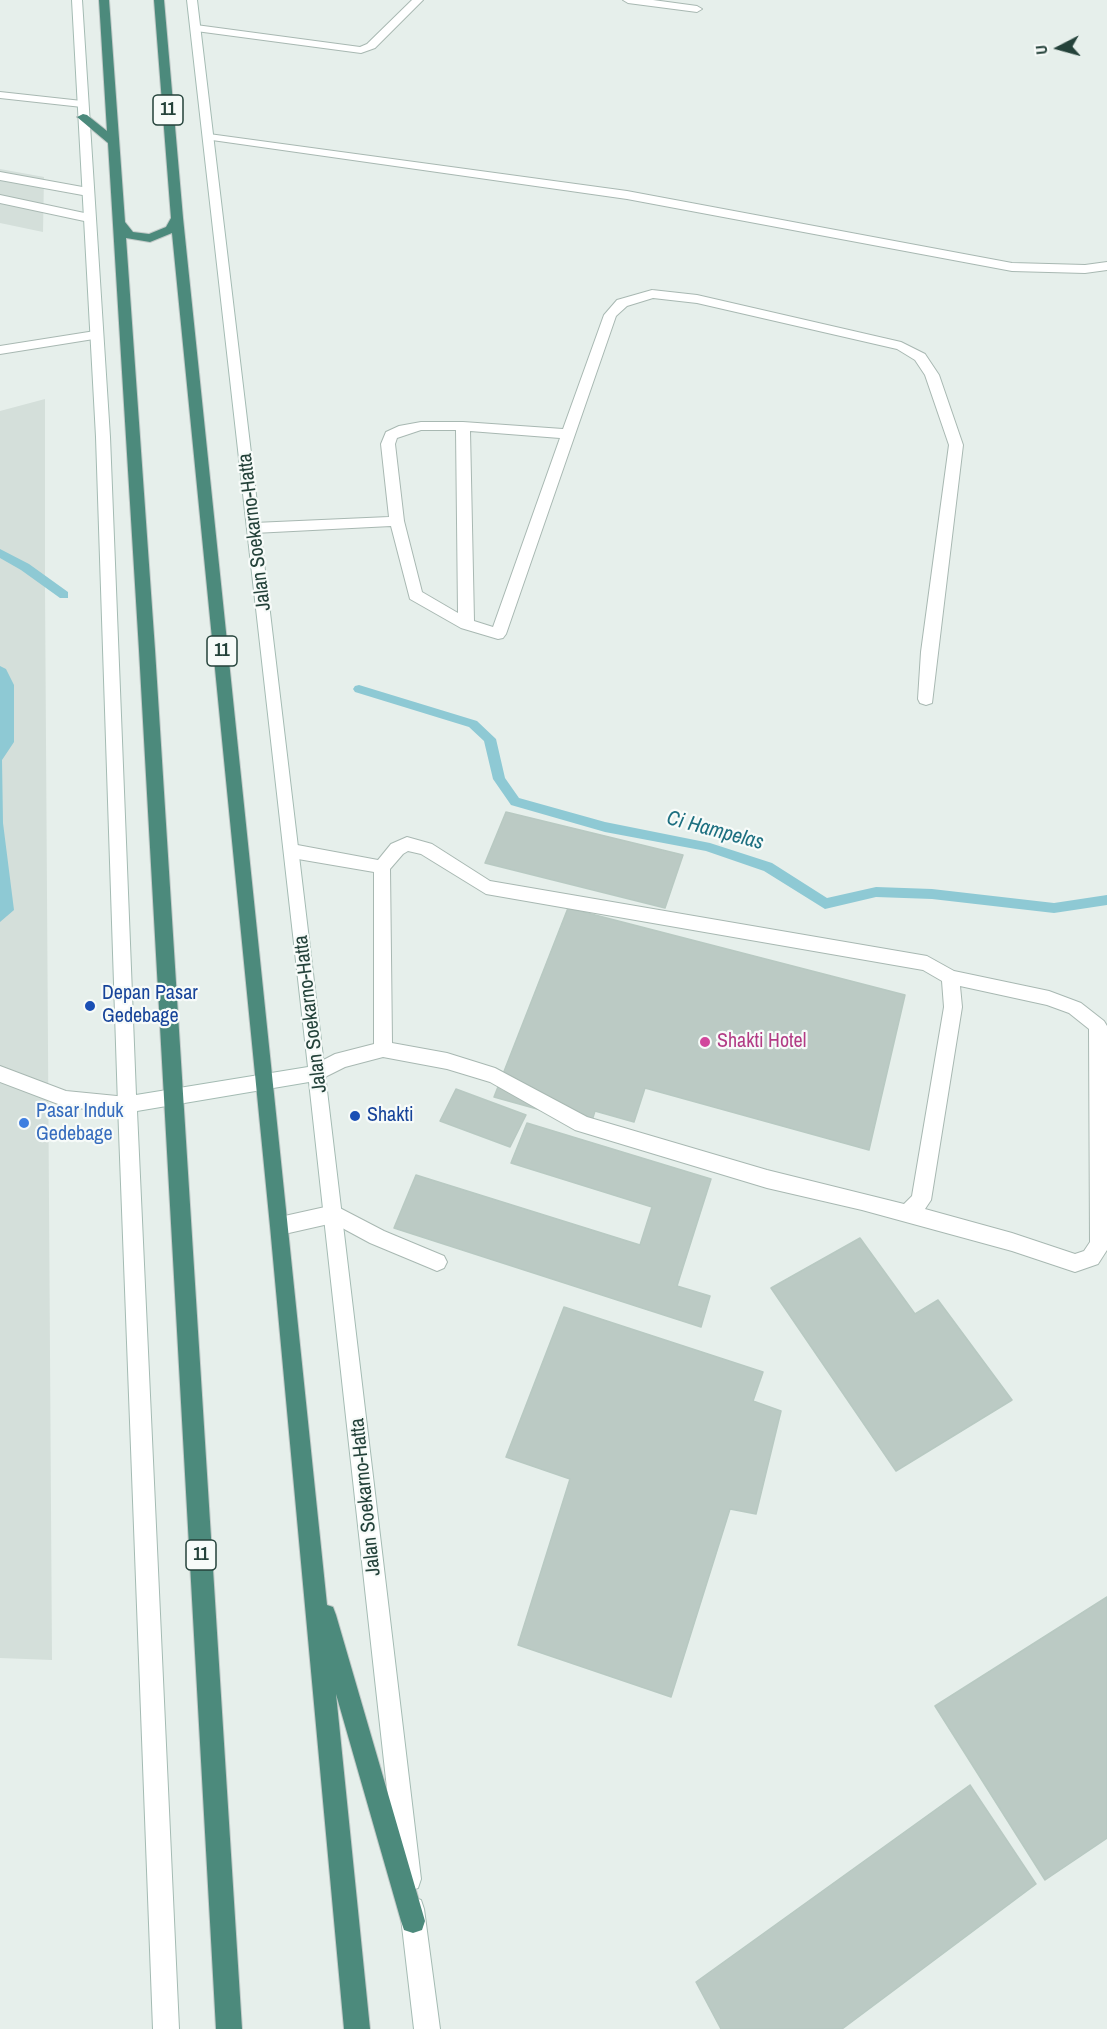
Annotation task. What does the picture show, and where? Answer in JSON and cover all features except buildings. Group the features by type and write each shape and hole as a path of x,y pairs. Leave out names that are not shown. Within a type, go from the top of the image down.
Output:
{"highway":[{"name":"11","path":"104,0 112,141 120,225 230,2029"},
{"name":"11","path":"160,1 177,218 266,1083 357,2029"},
{"path":"83,110 112,141"},
{"path":"120,225 122,230 129,235 150,238 170,231 176,224 177,218"},
{"path":"312,1570 413,1921"}],"main road":[{"path":"76,0 103,437 164,2029"},
{"name":"Jalan Soekarno-Hatta","path":"192,0 427,2029"},
{"path":"196,28 361,50 371,46 418,0"},
{"path":"628,0 698,9"},
{"path":"0,95 83,110"},
{"path":"208,137 627,195 1012,267 1085,269 1107,266"},
{"path":"0,176 88,192"},
{"path":"0,199 89,218"},
{"path":"568,434 463,426 421,426 404,429 391,435 388,444 397,521 415,595 466,624 498,634 610,315 622,303 652,294 697,299 901,346 920,357 932,375 956,445 929,652 926,699"},
{"path":"0,351 95,335"},
{"path":"463,426 466,624"},
{"path":"254,528 397,521"},
{"path":"0,1074 66,1099 127,1105 317,1073 341,1060 383,1049 447,1061 495,1076 582,1124 767,1179 1012,1242 1075,1263 1091,1258 1100,1244 1098,1026 1075,1008 1049,998 950,976 927,963 486,887 426,849 407,844 397,849 382,867 383,1049"},
{"path":"292,851 382,867"},
{"path":"900,1212 910,1212 921,1200 953,1007 950,976"},
{"path":"280,1226 334,1214 377,1237 437,1262"}],"shaded area":[{"path":"0,169 44,177 43,232 0,223"},
{"name":"Pasar Induk Gedebage","path":"45,399 52,1660 0,1658 0,411"}],"water":[{"path":"0,666 6,669 14,685 14,742 2,760 3,823 14,910 0,922"}],"waterway":[{"name":"Ci Hampelas","path":"0,553 25,567 64,595"},
{"name":"Ci Hampelas","path":"359,689 473,724 490,739 499,779 515,802 605,827 706,846 768,867 825,904 876,892 932,894 1054,908 1107,900"}],"place":[{"name":"Depan Pasar Gedebage","path":"90,1006"},
{"name":"Shakti Hotel","path":"705,1042"},
{"name":"Shakti","path":"355,1116"},
{"name":"Pasar Induk Gedebage","path":"24,1123"}]}
